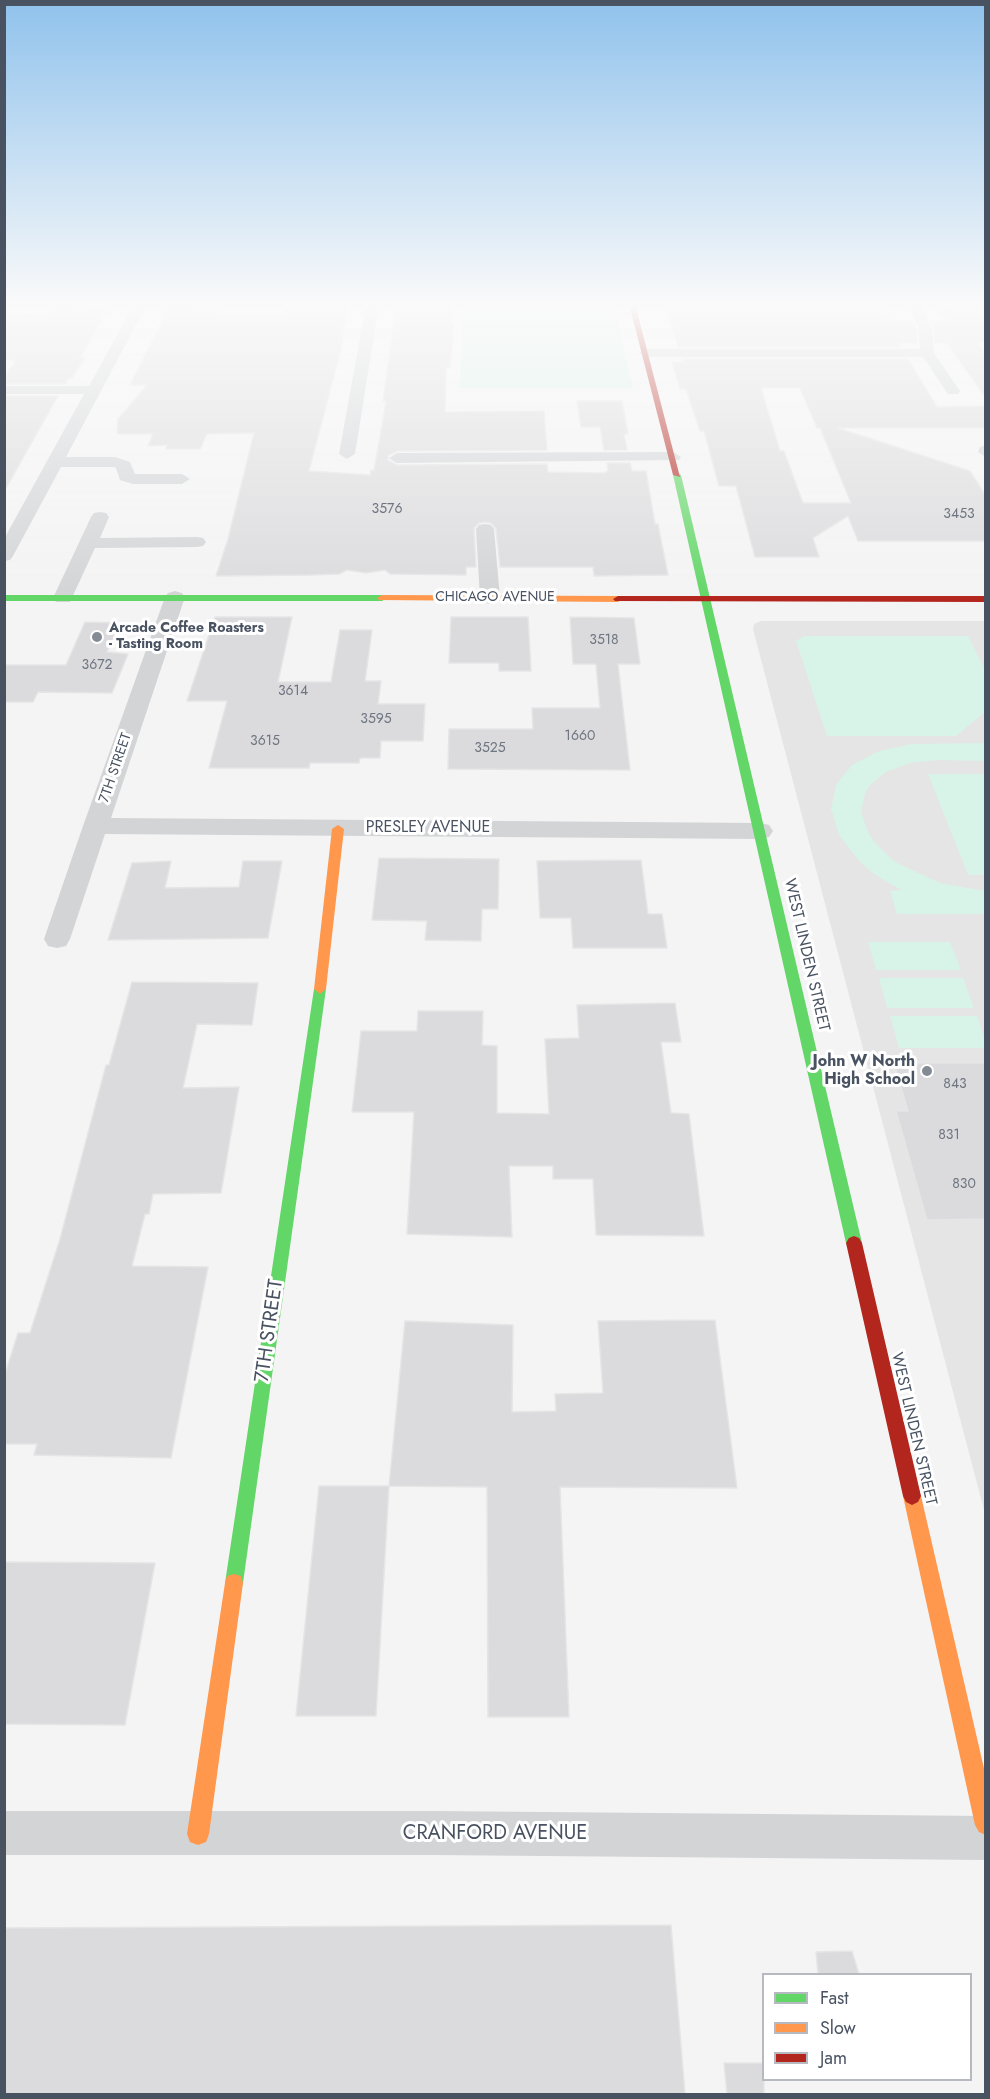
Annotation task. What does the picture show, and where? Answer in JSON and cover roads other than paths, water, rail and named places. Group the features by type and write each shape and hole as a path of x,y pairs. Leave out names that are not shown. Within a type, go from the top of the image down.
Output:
{"main road":[{"name":"WEST LINDEN STREET","path":"658,402 761,831 986,1825"},
{"name":"CHICAGO AVENUE","path":"4,598 986,598"},
{"name":"7TH STREET","path":"198,1834 318,1003 338,829"}],"street":[{"path":"4,556 89,402"},
{"path":"347,454 356,402"},
{"path":"397,458 673,457"},
{"path":"56,462 115,462 124,465 126,477 133,479 182,479"},
{"path":"63,598 100,517"},
{"path":"485,529 490,598"},
{"path":"88,543 196,542"},
{"name":"7TH STREET","path":"57,939 175,597"},
{"name":"PRESLEY AVENUE","path":"95,826 761,831"},
{"name":"CRANFORD AVENUE","path":"4,1833 433,1833 986,1838"}],"place":[{"name":"Arcade Coffee Roasters - Tasting Room","path":"97,637"},
{"name":"John W North High School","path":"927,1071"}]}
